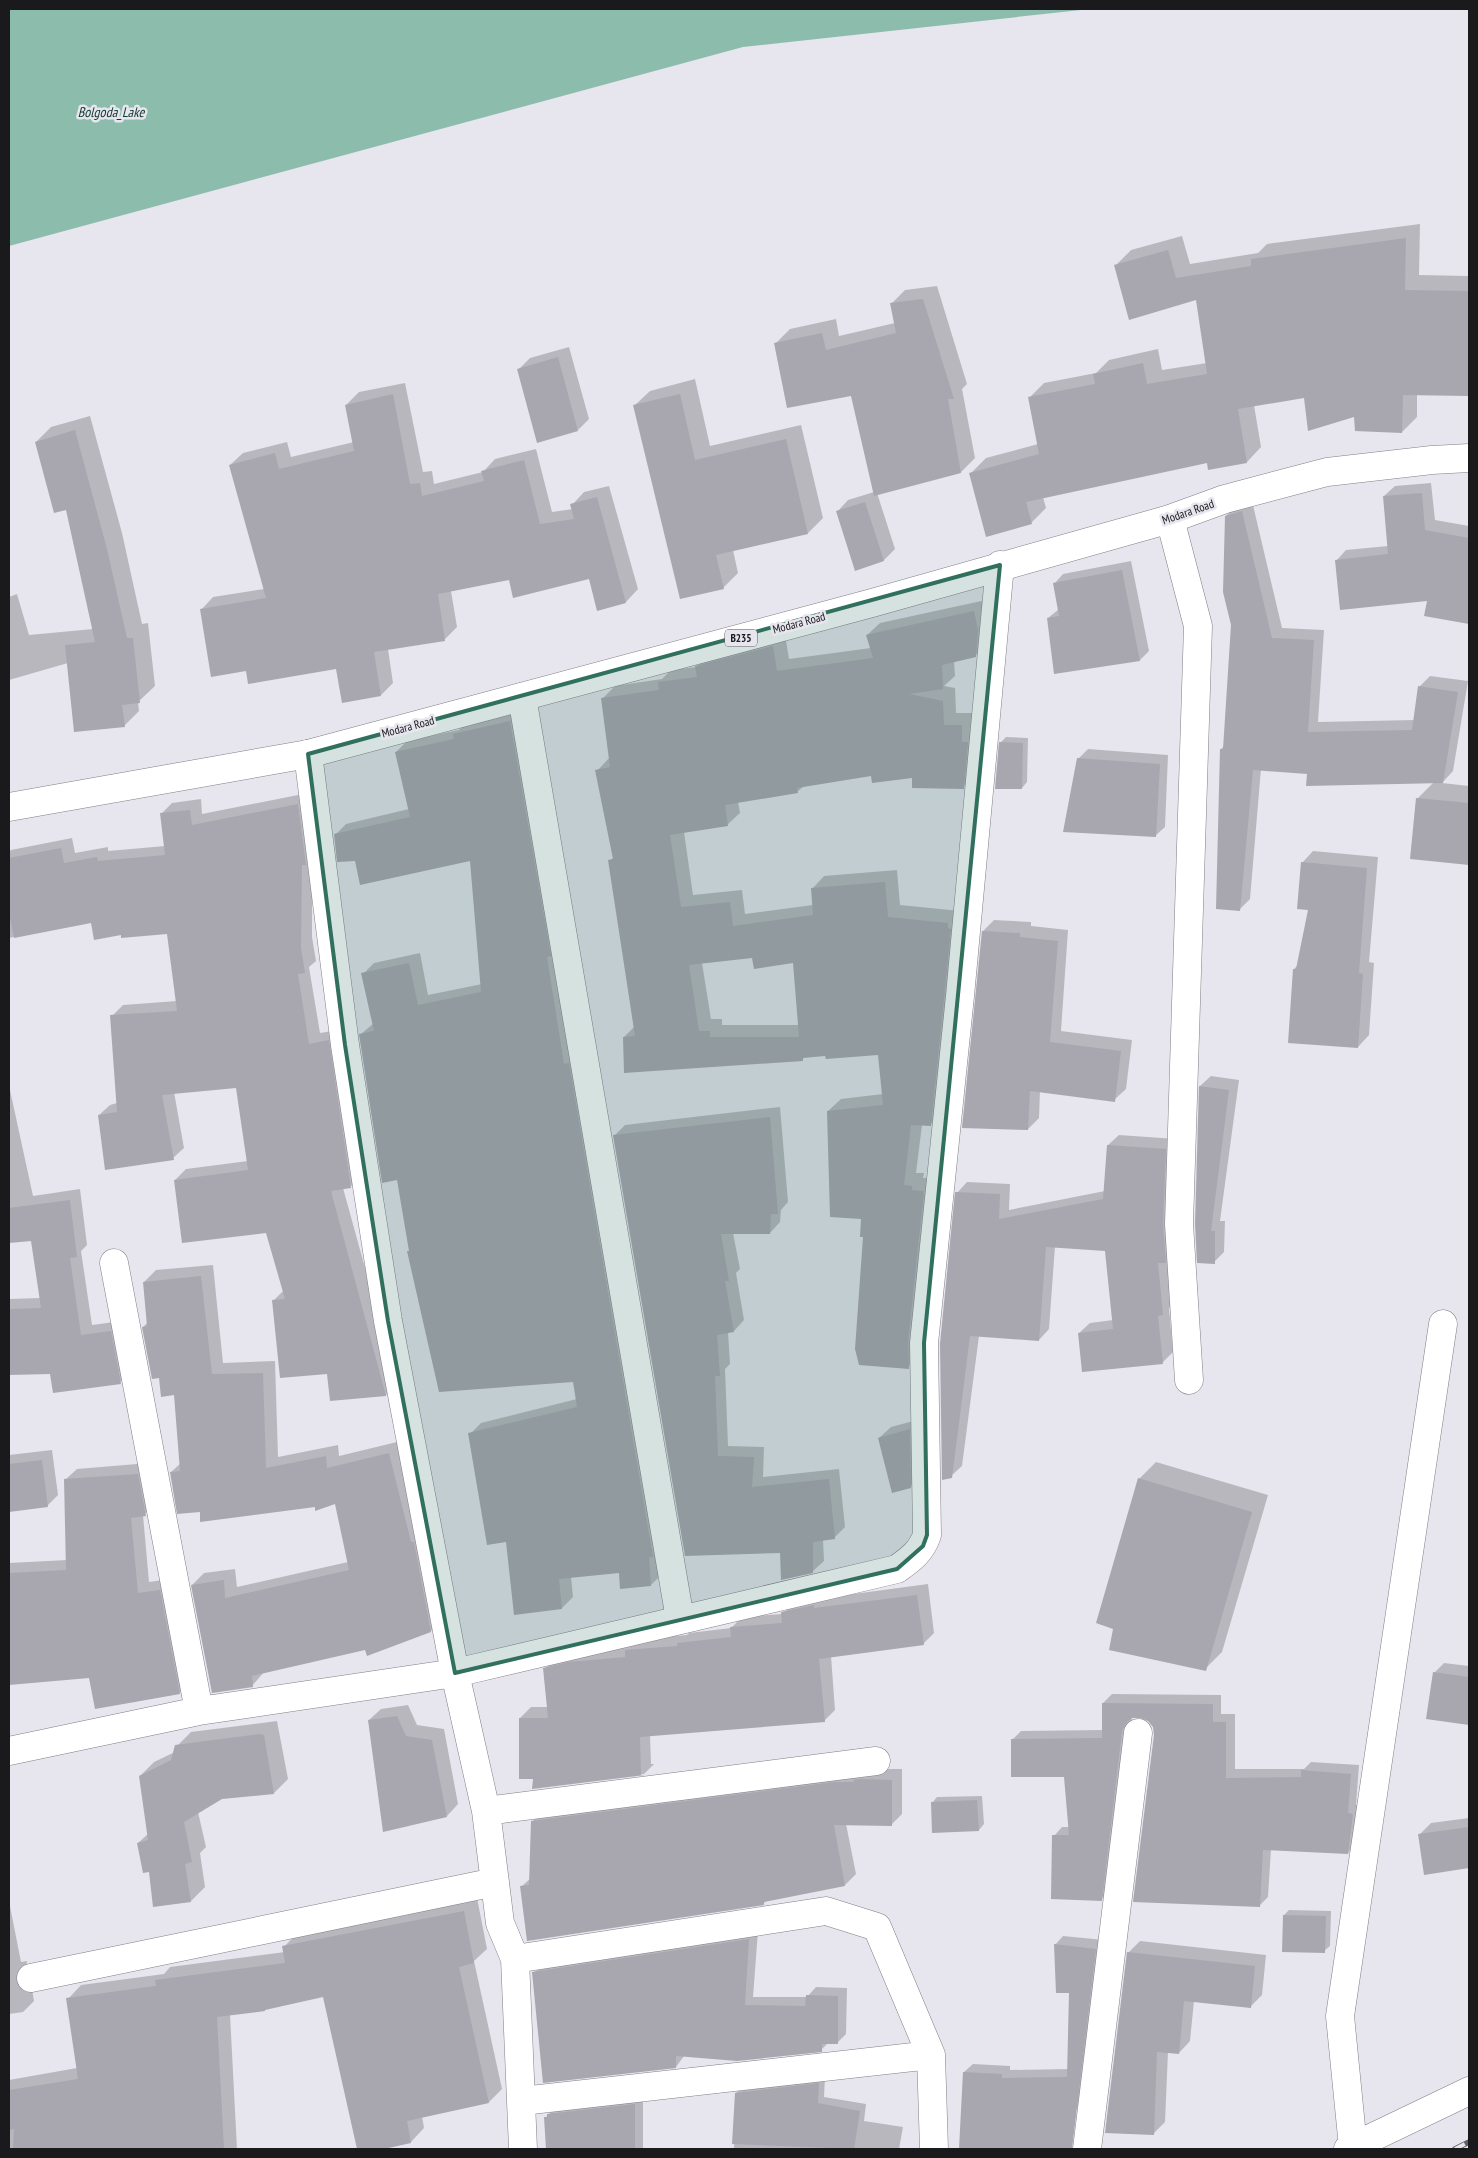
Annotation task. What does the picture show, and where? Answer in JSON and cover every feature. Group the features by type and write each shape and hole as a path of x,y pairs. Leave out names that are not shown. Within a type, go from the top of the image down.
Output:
{"street":[{"name":"Modara Road","path":"9,807 308,754 872,603 1000,565 1170,519 1225,499 1327,472 1432,460 1469,458"},
{"path":"1170,519 1198,626 1178,1224 1189,1380"},
{"path":"9,1751 199,1711 455,1674 680,1619 897,1569 916,1556 924,1546 927,1535 924,1343 960,996 1000,565"},
{"path":"522,697 680,1619"},
{"path":"308,754 344,1036 387,1311 455,1674 486,1811 500,1923 515,1959 523,2149"},
{"path":"114,1263 199,1711"},
{"path":"1443,1324 1340,2016 1351,2148 1469,2091"},
{"path":"1087,2149 1138,1733"},
{"path":"486,1811 876,1761"},
{"path":"31,1978 495,1882"},
{"path":"515,1959 826,1911 877,1927 931,2055 934,2149"},
{"path":"522,2101 931,2055"}],"highlighted area":[{"path":"1000,565 924,1343 927,1535 923,1546 897,1569 455,1673 388,1321 345,1045 308,754"}],"water":[{"name":"Bolgoda_Lake","path":"9,9 1090,9 743,47 9,246"}],"building":[{"path":"1406,238 1405,290 1469,291 1469,396 1403,395 1402,433 1355,431 1354,417 1308,431 1304,398 1238,409 1247,463 1208,470 1207,463 1026,502 1032,524 986,537 969,473 1039,454 1028,397 1095,384 1093,374 1143,363 1147,384 1207,374 1196,300 1129,320 1114,265 1168,250 1176,278 1251,266 1251,259"},
{"path":"923,299 954,399 948,399 961,473 874,496 851,396 787,408 774,343 822,333 826,350 896,333 890,303"},
{"path":"558,357 578,431 537,443 517,369"},
{"path":"393,394 410,484 420,483 422,496 484,481 481,471 524,460 540,524 574,519 570,504 597,497 626,603 597,611 589,579 513,598 509,580 438,594 445,641 374,652 381,696 342,703 336,669 248,684 246,671 211,677 200,609 266,598 229,465 275,453 279,469 354,451 345,405"},
{"path":"680,394 695,460 786,439 808,534 716,555 724,589 680,599 633,405"},
{"path":"75,430 107,549 127,638 133,638 140,703 122,705 125,727 74,732 65,645 95,642 66,510 54,513 35,442"},
{"path":"1422,493 1425,530 1469,538 1469,624 1424,616 1427,601 1340,610 1335,560 1388,554 1383,496"},
{"path":"865,502 884,561 855,571 836,511"},
{"path":"1242,511 1272,638 1314,640 1308,732 1412,730 1418,686 1458,692 1443,783 1306,786 1307,774 1253,770 1240,911 1216,909 1220,749 1223,749 1231,625 1223,592 1225,516"},
{"path":"1122,570 1140,661 1054,674 1047,618 1059,616 1053,583"},
{"path":"974,611 978,630 976,657 942,665 943,689 909,694 943,701 944,725 962,725 962,742 968,742 964,789 912,788 912,778 872,783 871,776 797,788 798,793 725,805 728,826 670,835 681,907 730,902 733,926 813,915 811,888 885,882 888,917 948,923 948,928 951,929 931,1126 911,1125 904,1185 912,1186 912,1190 924,1191 908,1342 909,1369 859,1365 855,1349 863,1237 860,1237 861,1219 830,1217 827,1111 883,1105 878,1055 826,1059 825,1056 803,1058 803,1061 624,1073 623,1037 635,1036 608,860 613,859 595,770 610,767 601,698 659,690 658,682 697,677 695,666 773,646 777,671 873,658 866,635","holes":["752,958 754,969 793,963 799,1037 710,1037 710,1031 699,1031 689,965"]},
{"path":"510,721 551,956 547,957 564,1064 569,1063 653,1557 649,1557 651,1586 620,1589 619,1573 559,1579 562,1609 514,1615 506,1542 487,1545 468,1433 577,1407 573,1382 439,1392 407,1251 409,1251 397,1180 382,1183 359,1034 374,1031 361,973 409,963 418,1005 481,992 470,861 360,885 355,861 337,862 334,834 410,817 395,752 454,739 453,734"},
{"path":"999,742 1023,743 1022,789 995,789"},
{"path":"1077,758 1160,764 1156,837 1063,832"},
{"path":"1416,798 1469,803 1469,865 1410,859"},
{"path":"298,804 306,865 302,865 301,948 305,973 298,974 309,1044 329,1040 351,1188 331,1191 386,1396 330,1401 327,1374 280,1378 272,1300 285,1299 266,1233 182,1243 174,1180 248,1170 236,1088 162,1095 174,1160 105,1170 98,1115 117,1112 110,1015 177,1011 167,934 121,938 121,935 94,940 91,923 14,938 9,912 9,858 61,848 64,863 97,857 98,861 165,855 160,813 190,810 192,825"},
{"path":"1301,862 1367,868 1359,973 1363,974 1358,1048 1288,1043 1293,969 1296,969 1308,910 1297,909"},
{"path":"982,931 1020,933 1020,937 1058,941 1050,1042 1121,1051 1115,1102 1030,1091 1028,1130 962,1128"},
{"path":"1199,1086 1229,1090 1211,1231 1215,1231 1215,1264 1197,1263 1195,1224"},
{"path":"770,1117 778,1214 771,1214 770,1234 721,1234 729,1281 725,1281 734,1332 717,1335 720,1376 715,1376 718,1456 754,1457 752,1487 829,1479 835,1539 813,1542 813,1573 781,1580 780,1553 685,1556 613,1135"},
{"path":"1107,1145 1166,1149 1163,1224 1166,1263 1158,1263 1163,1315 1158,1316 1163,1364 1082,1372 1078,1333 1113,1329 1105,1251 1046,1247 1039,1341 970,1336 952,1478 942,1480 940,1344 955,1192 1000,1194 999,1219 1103,1199"},
{"path":"70,1200 77,1257 70,1258 81,1335 111,1331 121,1384 53,1393 50,1374 9,1375 9,1309 41,1308 31,1241 9,1243 9,1208"},
{"path":"201,1276 212,1374 263,1373 266,1468 326,1456 327,1468 389,1453 411,1542 414,1542 431,1632 367,1656 365,1650 252,1676 253,1687 212,1693 191,1585 224,1580 225,1598 349,1570 335,1504 315,1511 315,1507 200,1522 200,1512 177,1514 170,1472 180,1471 174,1395 161,1397 159,1378 152,1379 142,1327 147,1326 143,1282"},
{"path":"910,1429 911,1488 892,1493 878,1438"},
{"path":"42,1460 48,1507 9,1512 9,1464"},
{"path":"138,1474 146,1516 131,1518 138,1593 160,1590 180,1694 95,1709 89,1678 9,1685 9,1573 66,1570 64,1479"},
{"path":"1138,1478 1252,1512 1206,1671 1109,1650 1113,1629 1096,1623"},
{"path":"917,1595 924,1645 819,1659 825,1722 640,1737 641,1775 645,1775 532,1789 533,1779 519,1779 519,1718 548,1718 543,1668 568,1662 625,1657 625,1650 677,1646 677,1643 731,1637 730,1627 782,1623 781,1612 814,1605 814,1608"},
{"path":"1433,1672 1469,1677 1469,1725 1426,1719"},
{"path":"1102,1703 1213,1704 1213,1722 1226,1722 1226,1778 1301,1777 1301,1770 1351,1774 1348,1813 1353,1814 1348,1854 1263,1850 1260,1907 1133,1902 1154,1735 1153,1727 1148,1721 1132,1718 1126,1723 1122,1731 1102,1901 1051,1899 1052,1835 1069,1835 1064,1777 1011,1777 1011,1739 1102,1738"},
{"path":"397,1716 406,1736 432,1740 447,1817 383,1832 368,1720"},
{"path":"259,1734 264,1735 274,1794 222,1799 184,1822 192,1862 185,1864 191,1902 153,1907 149,1872 143,1873 137,1843 148,1840 139,1776 171,1760 175,1745"},
{"path":"854,1780 892,1780 892,1826 834,1825 845,1886 764,1902 764,1905 527,1941 520,1886 529,1885 531,1821 834,1782 854,1782"},
{"path":"977,1800 979,1831 932,1833 931,1802"},
{"path":"1469,1827 1469,1868 1424,1875 1418,1834"},
{"path":"464,1911 474,1963 459,1967 489,2103 407,2121 411,2143 384,2149 357,2149 323,1997 265,2011 217,2017 224,2149 13,2149 14,2129 9,2130 9,2090 78,2079 66,1998 156,1986 155,1980 285,1963 282,1946"},
{"path":"1283,1915 1326,1916 1325,1953 1282,1952"},
{"path":"749,1939 745,2005 805,2006 806,1995 838,1996 838,2044 822,2044 822,2052 737,2061 676,2056 676,2068 543,2083 532,1972"},
{"path":"1054,1944 1096,1949 1072,2149 959,2149 963,2072 1002,2074 1002,2078 1067,2077 1069,1993 1056,1993"},
{"path":"1127,1952 1255,1966 1251,2008 1184,2001 1179,2054 1157,2052 1154,2135 1105,2133"},
{"path":"819,2083 818,2103 860,2111 854,2149 732,2144 735,2093"},
{"path":"635,2104 635,2149 546,2149 544,2117 547,2117 547,2114"}],"railway":[{"path":"1455,2149 1469,2142"}]}
